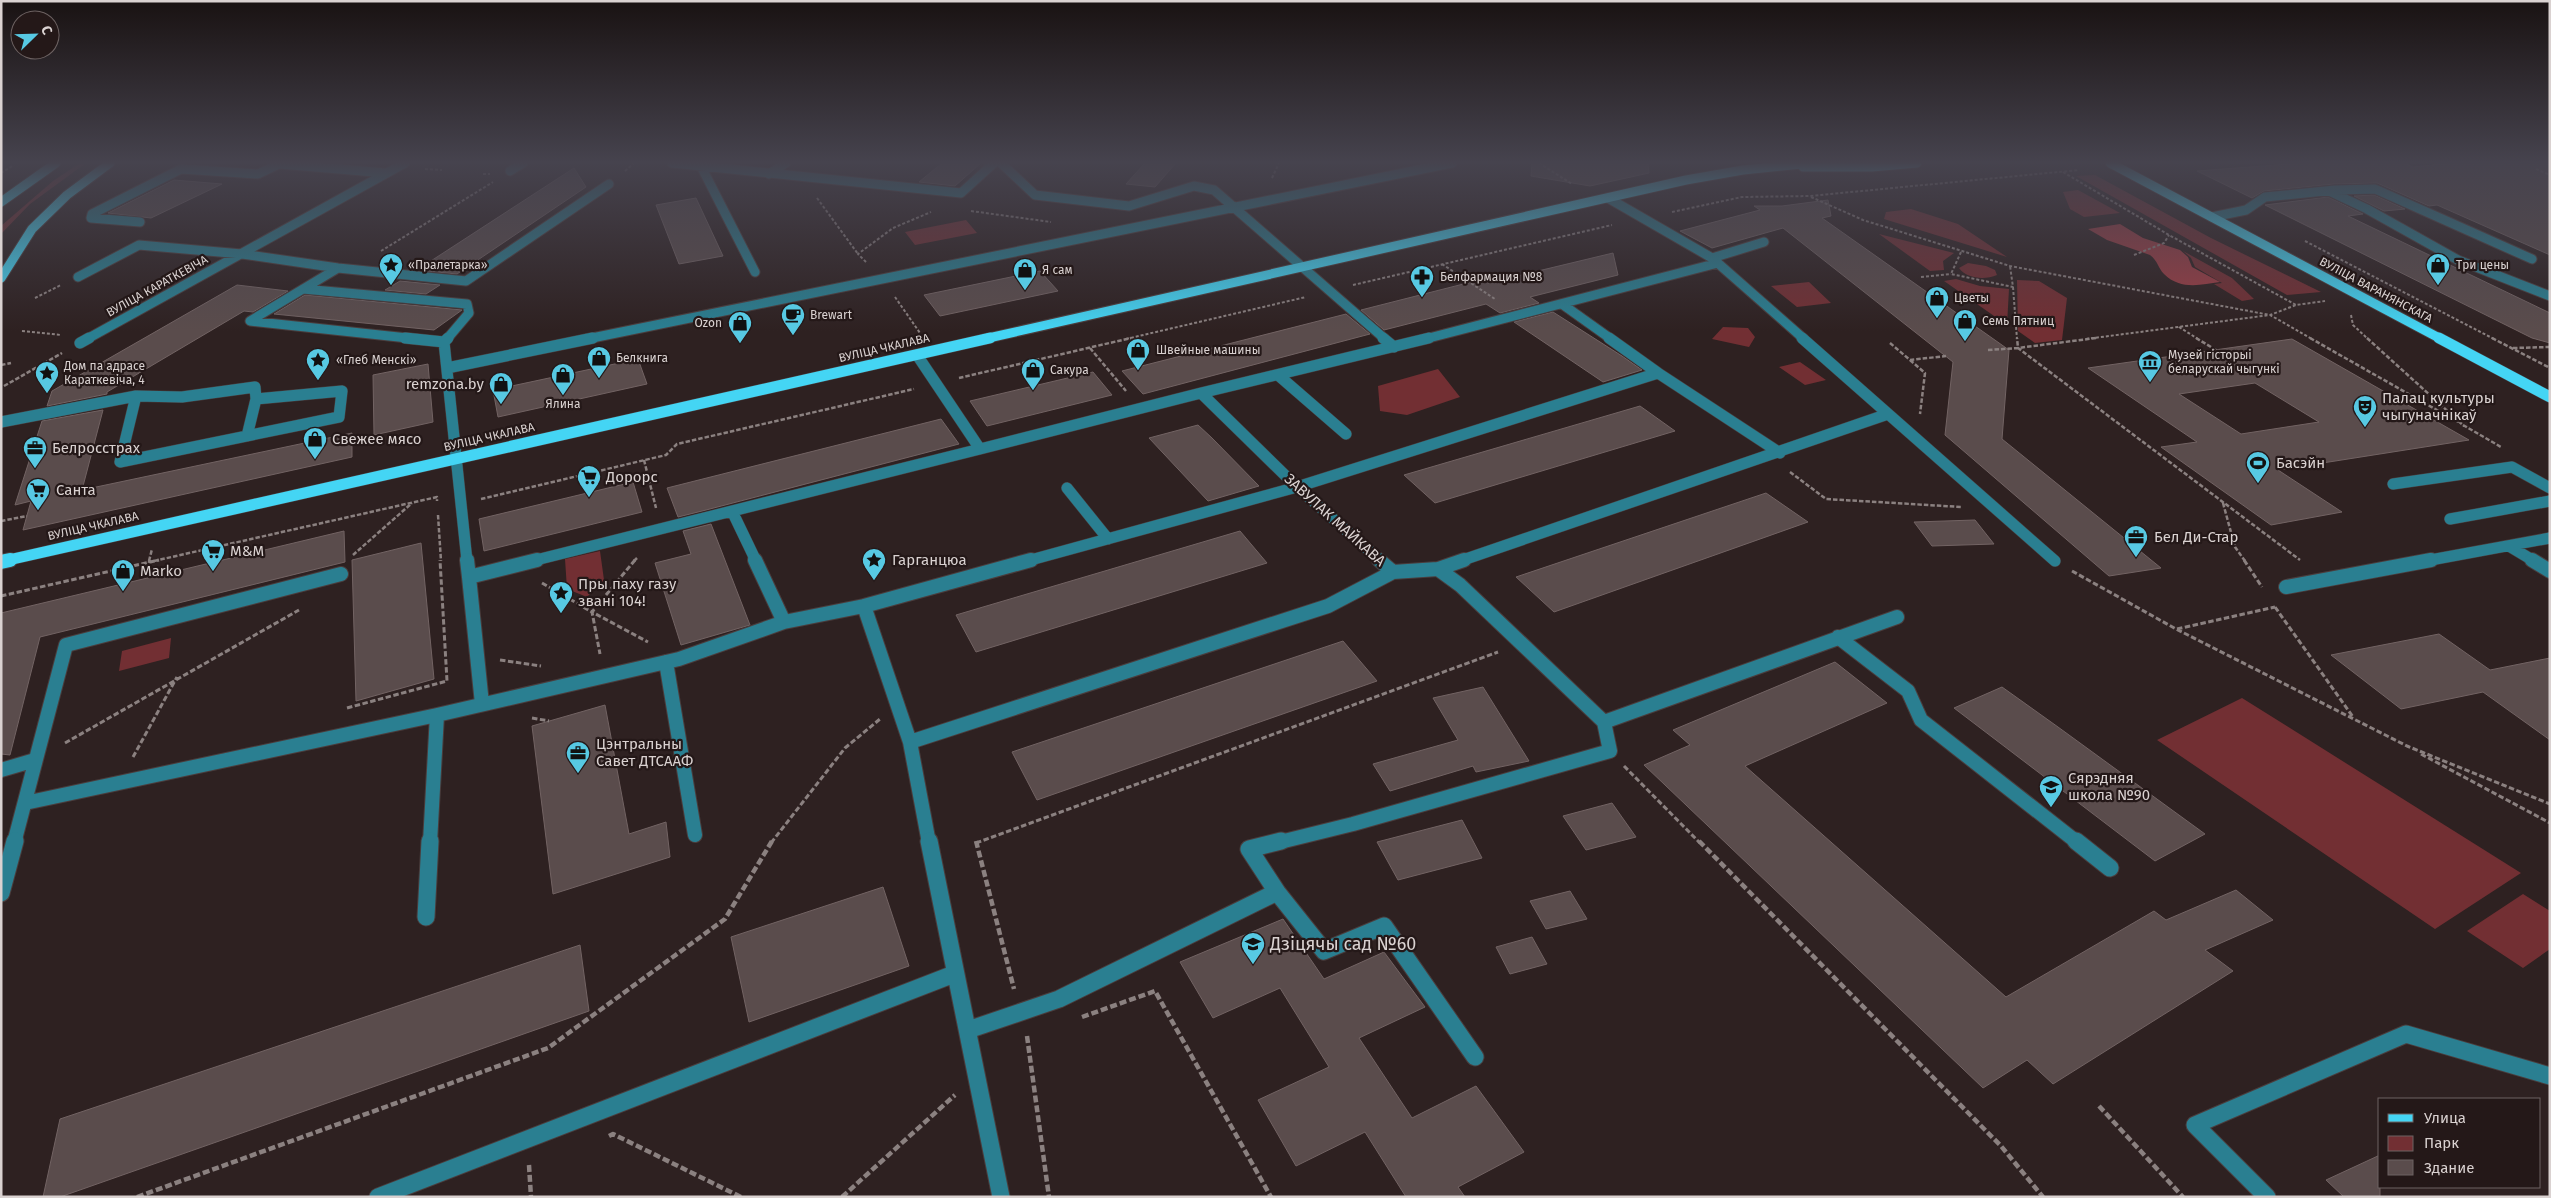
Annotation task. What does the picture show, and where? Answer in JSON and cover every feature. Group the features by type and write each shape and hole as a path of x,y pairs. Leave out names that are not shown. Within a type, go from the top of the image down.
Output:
{"main road":[{"path":"1,278 32,229 42,219"},
{"name":"ВУЛІЦА ЧКАЛАВА","path":"1,562 1517,219"},
{"name":"ВУЛІЦА ВАРАНЯНСКАГА","path":"2216,219 2550,397"}],"street":[{"path":"102,219 140,222"},
{"name":"ВУЛІЦА КАРАТКЕВІЧА","path":"84,341 304,219"},
{"path":"78,277 139,245 242,254 338,268 466,281 558,219"},
{"path":"728,219 755,272"},
{"path":"446,368 1170,219"},
{"path":"1247,219 1394,347"},
{"path":"1645,219 1715,260 2055,561"},
{"path":"2386,219 2458,260 2550,296"},
{"path":"2442,219 2532,259"},
{"path":"470,577 1562,304 1715,260 1764,242"},
{"path":"338,268 250,321 444,342"},
{"path":"303,289 467,304 469,313 444,342 456,459 463,504 482,704"},
{"path":"1562,304 1658,373 1780,453"},
{"path":"917,355 980,449"},
{"path":"25,803 120,781 437,715 672,660 784,622 864,606 1296,487 1658,373"},
{"path":"1278,375 1346,434"},
{"path":"1,422 136,396 182,397 255,387 256,398 247,436"},
{"path":"136,396 120,462 339,417 342,391 256,398"},
{"name":"ЗАВУЛАК МАЙКАВА","path":"1201,393 1296,487 1393,572 1438,569 1780,453 1888,414"},
{"path":"2393,484 2512,467 2550,488"},
{"path":"1067,488 1108,539"},
{"path":"2450,519 2550,501"},
{"path":"732,511 784,622"},
{"path":"2286,587 2548,539"},
{"path":"2509,546 2550,571"},
{"path":"1438,569 1460,586 1604,722 1610,751 1353,824 1249,849 1277,892 1324,950 1384,926 1475,1057"},
{"path":"910,742 1328,606 1393,572"},
{"path":"1,893 66,644 340,574"},
{"path":"864,606 910,742 954,974 978,1074 1001,1197"},
{"path":"1604,722 1897,617"},
{"path":"1838,637 1908,691 1921,720 2110,868"},
{"path":"672,660 696,835"},
{"path":"426,917 437,715"},
{"path":"1,770 35,760"},
{"path":"968,1030 1060,999 1277,892"},
{"path":"378,1197 954,974"},
{"path":"2267,1197 2195,1125 2406,1034 2550,1076"}],"path":[{"path":"351,269 432,219"},
{"path":"832,219 858,254 883,279 921,335"},
{"path":"858,254 893,228 915,219"},
{"path":"1029,219 1052,222"},
{"path":"438,510 666,455 677,444 1639,219"},
{"path":"1861,219 2010,266 2270,315 2504,448"},
{"path":"2142,219 2296,304"},
{"path":"2134,255 2164,243 2169,235"},
{"path":"2299,238 2550,368"},
{"path":"1951,274 1961,252"},
{"path":"1442,264 1518,314"},
{"path":"2010,266 2018,348 2326,580"},
{"path":"1921,277 1951,274 2013,287"},
{"path":"35,298 78,277"},
{"path":"1988,350 2018,348 2270,315 2296,304 2328,300"},
{"path":"2351,312 2352,324 2464,426"},
{"path":"2179,327 2216,350"},
{"path":"22,330 84,341"},
{"path":"4,386 84,341"},
{"path":"1890,343 1925,373"},
{"path":"2512,348 2550,347"},
{"path":"1090,348 1142,408"},
{"path":"1910,360 1946,356"},
{"path":"1,365 11,363"},
{"path":"592,612 661,529 644,460"},
{"path":"1784,467 1826,499 1971,508"},
{"path":"1,596 437,497 446,681 343,710"},
{"path":"2223,502 2236,547 2265,592"},
{"path":"340,574 351,558 413,503"},
{"path":"1,521 27,516"},
{"path":"2055,561 2176,629 2353,717 2550,823"},
{"path":"513,566 672,660"},
{"path":"2176,629 2275,607 2286,587"},
{"path":"2270,600 2353,717"},
{"path":"35,760 178,677 300,610"},
{"path":"592,612 604,676"},
{"path":"1049,1197 1027,1036 976,841 1521,643"},
{"path":"477,657 545,667"},
{"path":"120,781 178,677"},
{"path":"137,1197 548,1048 725,919 777,833 845,748 897,704"},
{"path":"2407,746 2550,804"},
{"path":"1610,751 2001,1146 2043,1197"},
{"path":"1076,1020 1155,991 1270,1197"},
{"path":"1027,1036 1035,1033"},
{"path":"842,1197 978,1074"},
{"path":"2099,1106 2183,1197"},
{"path":"612,1134 741,1197"},
{"path":"529,1165 531,1197"}],"green space":[{"path":"9,219 16,219 1,234 1,226"},
{"path":"1884,219 1942,219 1958,224 2007,257"},
{"path":"2152,219 2176,219 2321,292 2287,295"},
{"path":"966,220 977,233 915,245 905,232"},
{"path":"1879,234 1954,253 1943,261 1944,270 1930,271"},
{"path":"2183,251 2232,278 2254,299 2242,301 2214,284 2222,283 2195,267 2191,258"},
{"path":"1968,263 1986,266 1995,270 1997,275 1987,278 1971,276 1962,272 1959,268"},
{"path":"1956,279 1980,286 2009,289 2007,325 1944,281"},
{"path":"2017,280 2039,281 2067,298 2062,340 2035,343 2018,331"},
{"path":"1809,282 1831,303 1797,307 1771,286"},
{"path":"1723,327 1748,328 1755,337 1749,347 1712,339"},
{"path":"1800,362 1826,380 1805,385 1779,367"},
{"path":"1438,369 1460,397 1407,415 1380,411 1378,386"},
{"path":"600,551 604,580 587,597 567,589 565,559"},
{"path":"171,638 169,658 119,671 122,651"},
{"path":"2242,698 2521,873 2435,929 2157,740"},
{"path":"2523,894 2550,911 2550,949 2523,968 2467,931"}],"shaded area":[{"path":"2120,224 2143,238 2180,250 2188,257 2192,267 2220,282 2190,285 2177,282 2164,274 2150,255 2107,240 2088,229"}],"building":[{"path":"496,219 539,219 457,274 417,270"},
{"path":"661,219 706,219 723,256 679,264"},
{"path":"1726,219 1823,219 2009,350 2002,439 2161,568 2109,576 1945,435 1953,362 1783,228 1712,248 1680,231"},
{"path":"2293,219 2354,219 2550,313 2550,343 2532,338"},
{"path":"2468,219 2550,219 2550,255"},
{"path":"1613,253 1618,275 1530,297 1539,303 1500,313 1486,304 1384,330 1361,310 1483,279 1488,283"},
{"path":"1040,271 1058,291 940,316 924,295"},
{"path":"400,281 440,285 426,294 385,290"},
{"path":"237,285 288,291 253,312 244,311 107,392 107,394 47,406 52,391"},
{"path":"305,295 462,310 434,330 274,314"},
{"path":"1553,312 1642,370 1603,382 1514,322"},
{"path":"1346,314 1370,334 1143,394 1122,371"},
{"name":"Палац культуры чыгуначнікаў","path":"2292,339 2469,440 2278,470 2342,512 2271,525 2161,447 2197,442 2088,368","holes":["2255,383 2319,422 2241,434 2179,394"]},
{"path":"638,359 647,384 498,417 493,390"},
{"path":"428,364 433,422 374,435 373,375"},
{"path":"1093,372 1112,395 987,426 970,401"},
{"path":"1640,406 1675,431 1435,503 1404,475"},
{"path":"103,410 82,490 352,433 352,457 23,530 31,501 15,505 42,421"},
{"path":"941,419 959,444 706,510 678,517 667,488"},
{"path":"1198,425 1259,486 1208,501 1149,438"},
{"path":"633,482 642,512 484,551 479,519"},
{"path":"1766,493 1808,522 1554,612 1516,577"},
{"path":"1975,520 1994,544 1932,546 1914,522"},
{"path":"711,524 750,625 681,645 655,563 691,554 683,531"},
{"path":"344,531 345,562 40,637 10,755 1,754 1,613"},
{"path":"1240,531 1267,563 976,652 956,615"},
{"path":"421,543 434,679 356,701 352,560"},
{"path":"2439,634 2490,670 2550,658 2550,740 2483,692 2401,709 2331,655"},
{"path":"1343,641 1377,681 1037,800 1012,752"},
{"path":"1835,662 1887,703 1745,766 2006,997 2154,911 2166,920 2236,890 2273,920 2205,950 2233,971 2053,1084 2027,1060 1983,1088 1644,765 1690,745 1673,730"},
{"path":"1483,687 1529,761 1476,772 1473,766 1390,791 1373,764 1458,740 1433,698"},
{"path":"2002,687 2205,834 2155,861 1954,708"},
{"name":"Цэнтральны Савет ДТСААФ","path":"605,705 629,834 666,822 670,857 553,894 532,726"},
{"path":"1612,803 1636,837 1586,850 1563,816"},
{"path":"1462,820 1482,858 1398,880 1377,842"},
{"path":"883,887 909,966 749,1022 731,937"},
{"path":"1570,891 1587,919 1546,929 1530,901"},
{"path":"1283,919 1324,979 1384,952 1425,1007 1359,1038 1412,1118 1476,1086 1524,1152 1458,1187 1465,1197 1406,1197 1365,1132 1296,1166 1258,1100 1329,1067 1280,988 1213,1018 1180,962"},
{"path":"1532,937 1547,964 1510,974 1496,947"},
{"path":"580,945 589,1011 60,1197 43,1197 60,1119"},
{"path":"2378,1156 2378,1188 2380,1188 2380,1197 2344,1197 2326,1180"}],"place":[{"name":"«Пралетарка»","path":"391,286"},
{"name":"Три цены","path":"2438,286"},
{"name":"Я сам","path":"1025,291"},
{"name":"Белфармация №8","path":"1422,298"},
{"name":"Цветы","path":"1937,319"},
{"name":"Brewart","path":"793,336"},
{"name":"Семь Пятниц","path":"1965,342"},
{"name":"Ozon","path":"740,344"},
{"name":"Швейные машины","path":"1138,371"},
{"name":"Белкнига","path":"599,379"},
{"name":"«Глеб Менскі»","path":"318,381"},
{"name":"Музей гісторыі беларускай чыгункі","path":"2150,383"},
{"name":"Сакура","path":"1033,391"},
{"name":"Дом па адрасе Караткевіча, 4","path":"47,394"},
{"name":"Ялина","path":"563,396"},
{"name":"remzona.by","path":"501,405"},
{"name":"Палац культуры чыгуначнікаў","path":"2365,428"},
{"name":"Свежее мясо","path":"315,460"},
{"name":"Белросстрах","path":"35,469"},
{"name":"Басэйн","path":"2258,484"},
{"name":"Дорорс","path":"589,498"},
{"name":"Санта","path":"38,511"},
{"name":"Бел Ди-Стар","path":"2136,558"},
{"name":"M&M","path":"213,572"},
{"name":"Гарганцюа","path":"874,581"},
{"name":"Marko","path":"123,592"},
{"name":"Пры паху газу звані 104!","path":"561,614"},
{"name":"Цэнтральны Савет ДТСААФ","path":"578,774"},
{"name":"Сярэдняя школа №90","path":"2051,808"},
{"name":"Дзіцячы сад №60","path":"1253,965"}]}
